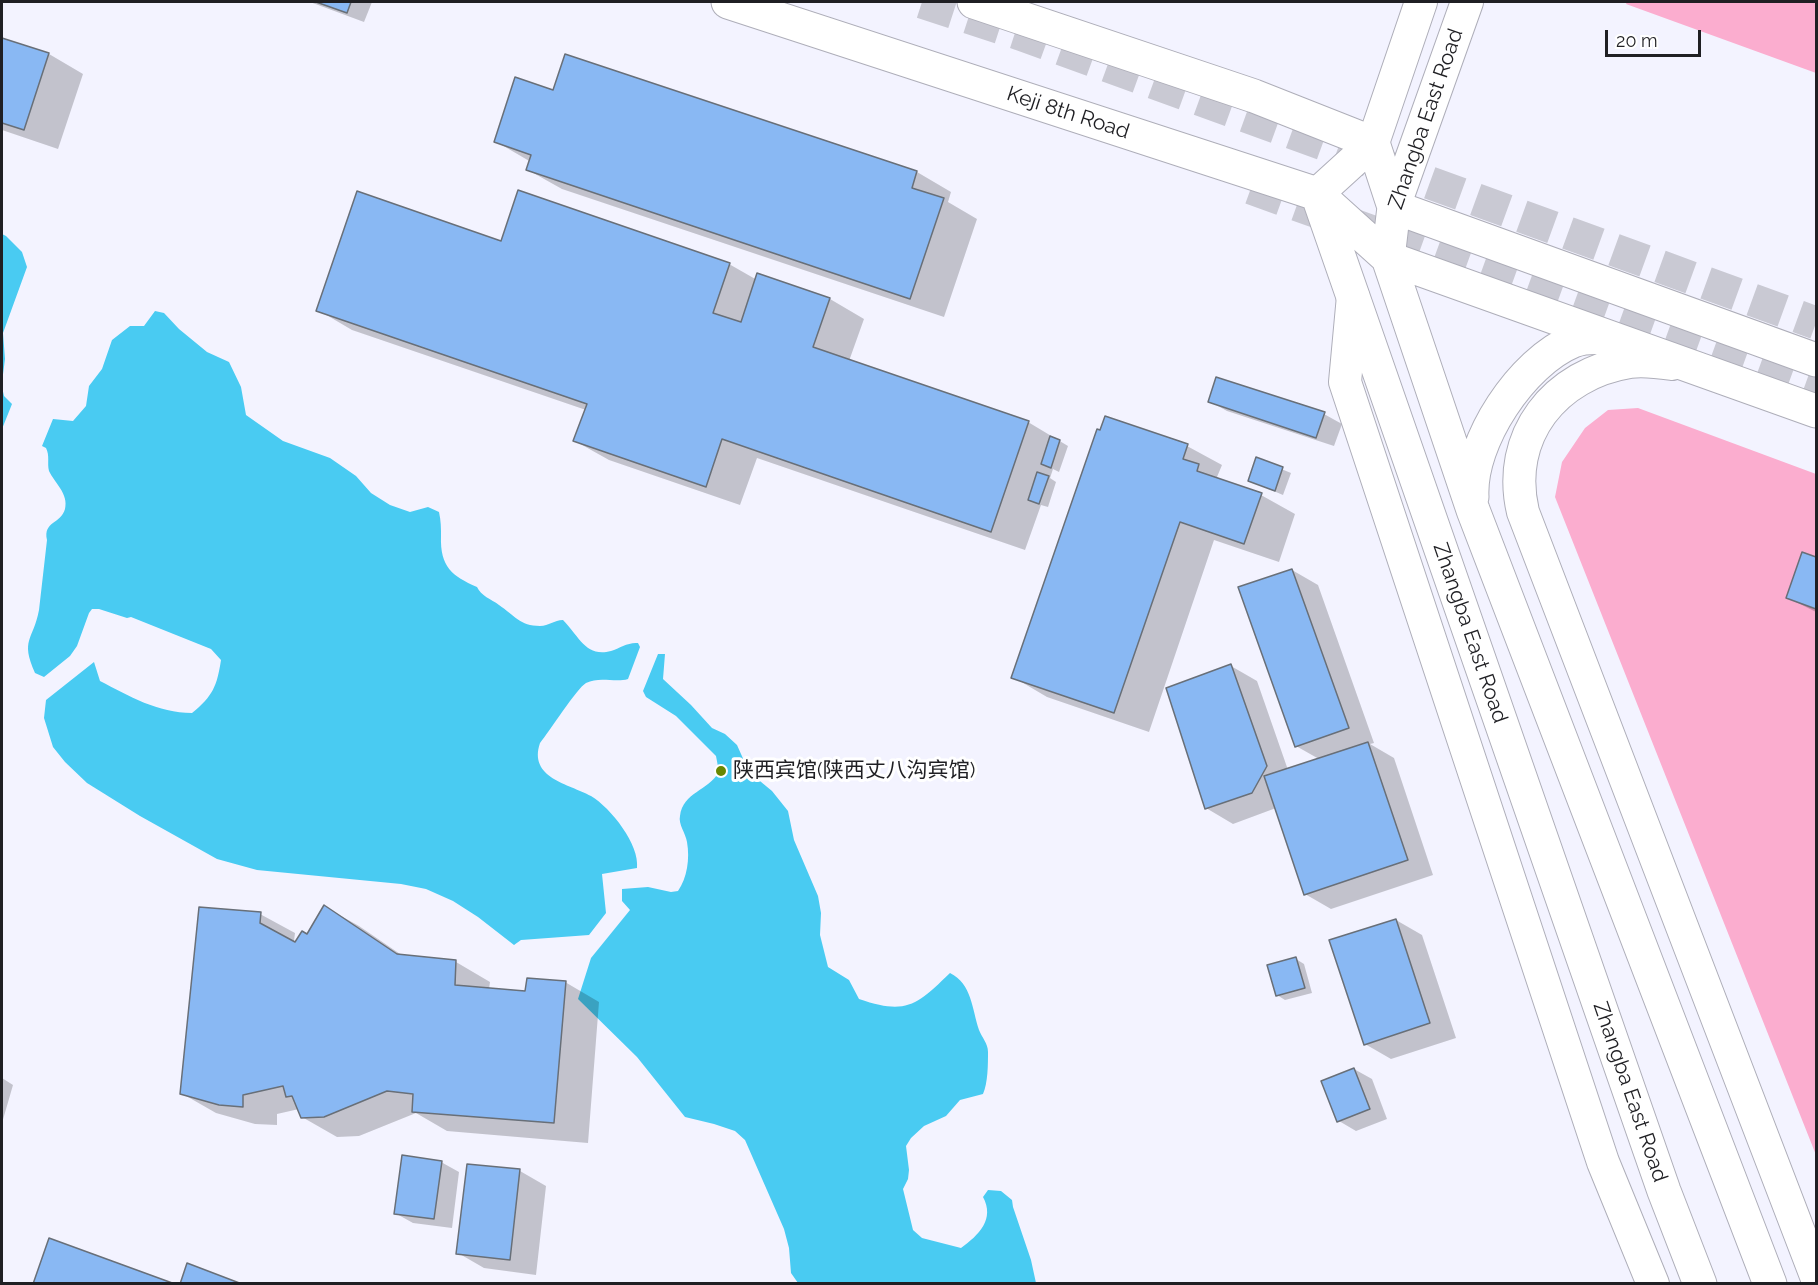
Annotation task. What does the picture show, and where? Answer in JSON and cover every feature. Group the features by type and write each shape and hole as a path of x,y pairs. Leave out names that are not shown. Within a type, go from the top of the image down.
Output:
{"main road":[{"name":"Keji 8th Road","path":"728,2 1317,194 1388,258"},
{"path":"974,2 1254,96 1373,142 1394,207 1816,360"},
{"name":"Zhangba East Road","path":"1317,194 1664,1191 1700,1284"},
{"name":"Zhangba East Road","path":"1394,207 1388,258 1473,510 1770,1284"},
{"path":"1388,258 1816,411"},
{"path":"1473,510 1473,471 1480,446 1508,397 1534,369 1563,346 1575,340 1592,337 1613,339"}],"street":[{"name":"Zhangba East Road","path":"1317,194 1373,142 1421,2"},
{"name":"Zhangba East Road","path":"1394,207 1467,2"},
{"path":"1353,296 1345,382 1603,1162 1653,1284"},
{"path":"1713,374 1672,364 1632,362 1613,366 1577,382 1551,402 1533,426 1522,452 1519,468 1519,497 1816,1276"}],"shaded area":[{"path":"1627,2 1816,2 1816,73 1626,4"},
{"path":"1638,408 1816,474 1816,1155 1555,497 1562,462 1585,428 1608,410"}],"water":[{"path":"2,234 22,252 27,267 3,333 5,359 2,382"},
{"path":"155,311 164,313 207,352 229,362 241,387 246,415 283,441 330,458 356,476 371,493 390,505 410,512 428,507 439,512 441,547 449,569 461,579 477,587 484,595 518,619 533,626 563,620 584,644 595,651 611,651 627,644 638,643 640,647 628,679 597,680 586,683 540,743 538,755 545,772 562,783 591,796 607,809 629,838 637,859 637,868 602,874 606,913 589,935 521,940 514,945 453,901 426,889 401,884 257,870 217,859 87,783 53,747 44,718 46,700 94,662 100,681 144,703 179,712 192,713 199,707 213,690 218,677 221,660 211,649 131,617 127,618 99,609 92,609 89,613 77,646 70,656 44,677 35,673 28,653 29,640 39,610 46,534 50,526 63,514 66,504 63,493 49,471 47,451 42,446 53,419 73,421 86,406 89,386 102,369 112,340 130,326 144,326"},
{"path":"2,387 4,396 12,404 2,429"},
{"path":"658,654 665,654 663,679 712,728 725,734 737,745 749,772 772,791 788,811 794,840 818,896 821,913 820,935 828,967 849,980 859,999 875,1004 899,1007 919,1000 950,973 967,990 979,1030 988,1049 985,1090 983,1094 960,1100 946,1116 924,1126 911,1138 906,1146 909,1170 903,1189 913,1230 922,1238 961,1248 974,1238 983,1226 987,1212 983,1197 988,1190 1001,1191 1012,1200 1036,1283 798,1283 791,1273 789,1248 784,1229 745,1140 735,1131 685,1117 637,1057 578,999 591,958 630,910 622,901 622,889 648,887 671,892 678,891 684,880 688,862 687,842 680,819 682,808 719,772 716,756 676,716 646,697 643,691"}],"building":[{"path":"316,2 351,2 347,13"},
{"path":"2,38 49,53 24,130 2,123"},
{"path":"565,54 917,171 912,188 944,198 910,299 526,170 531,155 494,142 515,77 553,90"},
{"path":"518,190 730,263 713,313 741,322 757,273 830,298 813,347 1029,421 991,532 722,439 706,487 573,441 587,404 316,311 357,191 501,241"},
{"path":"1216,377 1325,412 1316,438 1208,402"},
{"path":"1105,416 1188,444 1183,459 1199,464 1197,471 1262,493 1244,544 1180,522 1114,713 1011,678 1097,429 1100,430"},
{"path":"1050,436 1060,440 1051,468 1041,464"},
{"path":"1256,457 1283,467 1275,491 1248,481"},
{"path":"1037,472 1049,476 1039,504 1028,500"},
{"path":"1802,552 1816,557 1816,609 1786,598"},
{"path":"1292,569 1349,728 1295,747 1238,587"},
{"path":"1231,664 1267,766 1252,793 1205,809 1166,688"},
{"path":"1368,742 1408,860 1304,895 1264,776"},
{"path":"324,905 397,954 456,960 455,985 525,991 527,978 566,981 554,1123 412,1112 413,1094 387,1091 324,1117 301,1118 292,1096 286,1097 283,1086 243,1095 243,1107 219,1105 180,1094 199,907 261,912 260,923 295,942 302,931 307,934"},
{"path":"1396,919 1430,1023 1364,1045 1329,940"},
{"path":"1296,957 1305,988 1276,996 1267,965"},
{"path":"1354,1068 1370,1109 1337,1122 1321,1081"},
{"path":"402,1155 442,1161 434,1219 394,1214"},
{"path":"467,1164 520,1169 510,1260 456,1254"},
{"path":"49,1238 175,1284 33,1284"},
{"path":"187,1263 242,1284 180,1284"}],"tunnel":[{"path":"922,2 1020,34 1816,323"},
{"path":"1251,188 1816,392"}],"place":[{"name":"陕西宾馆(陕西丈八沟宾馆)","path":"721,771"}]}
